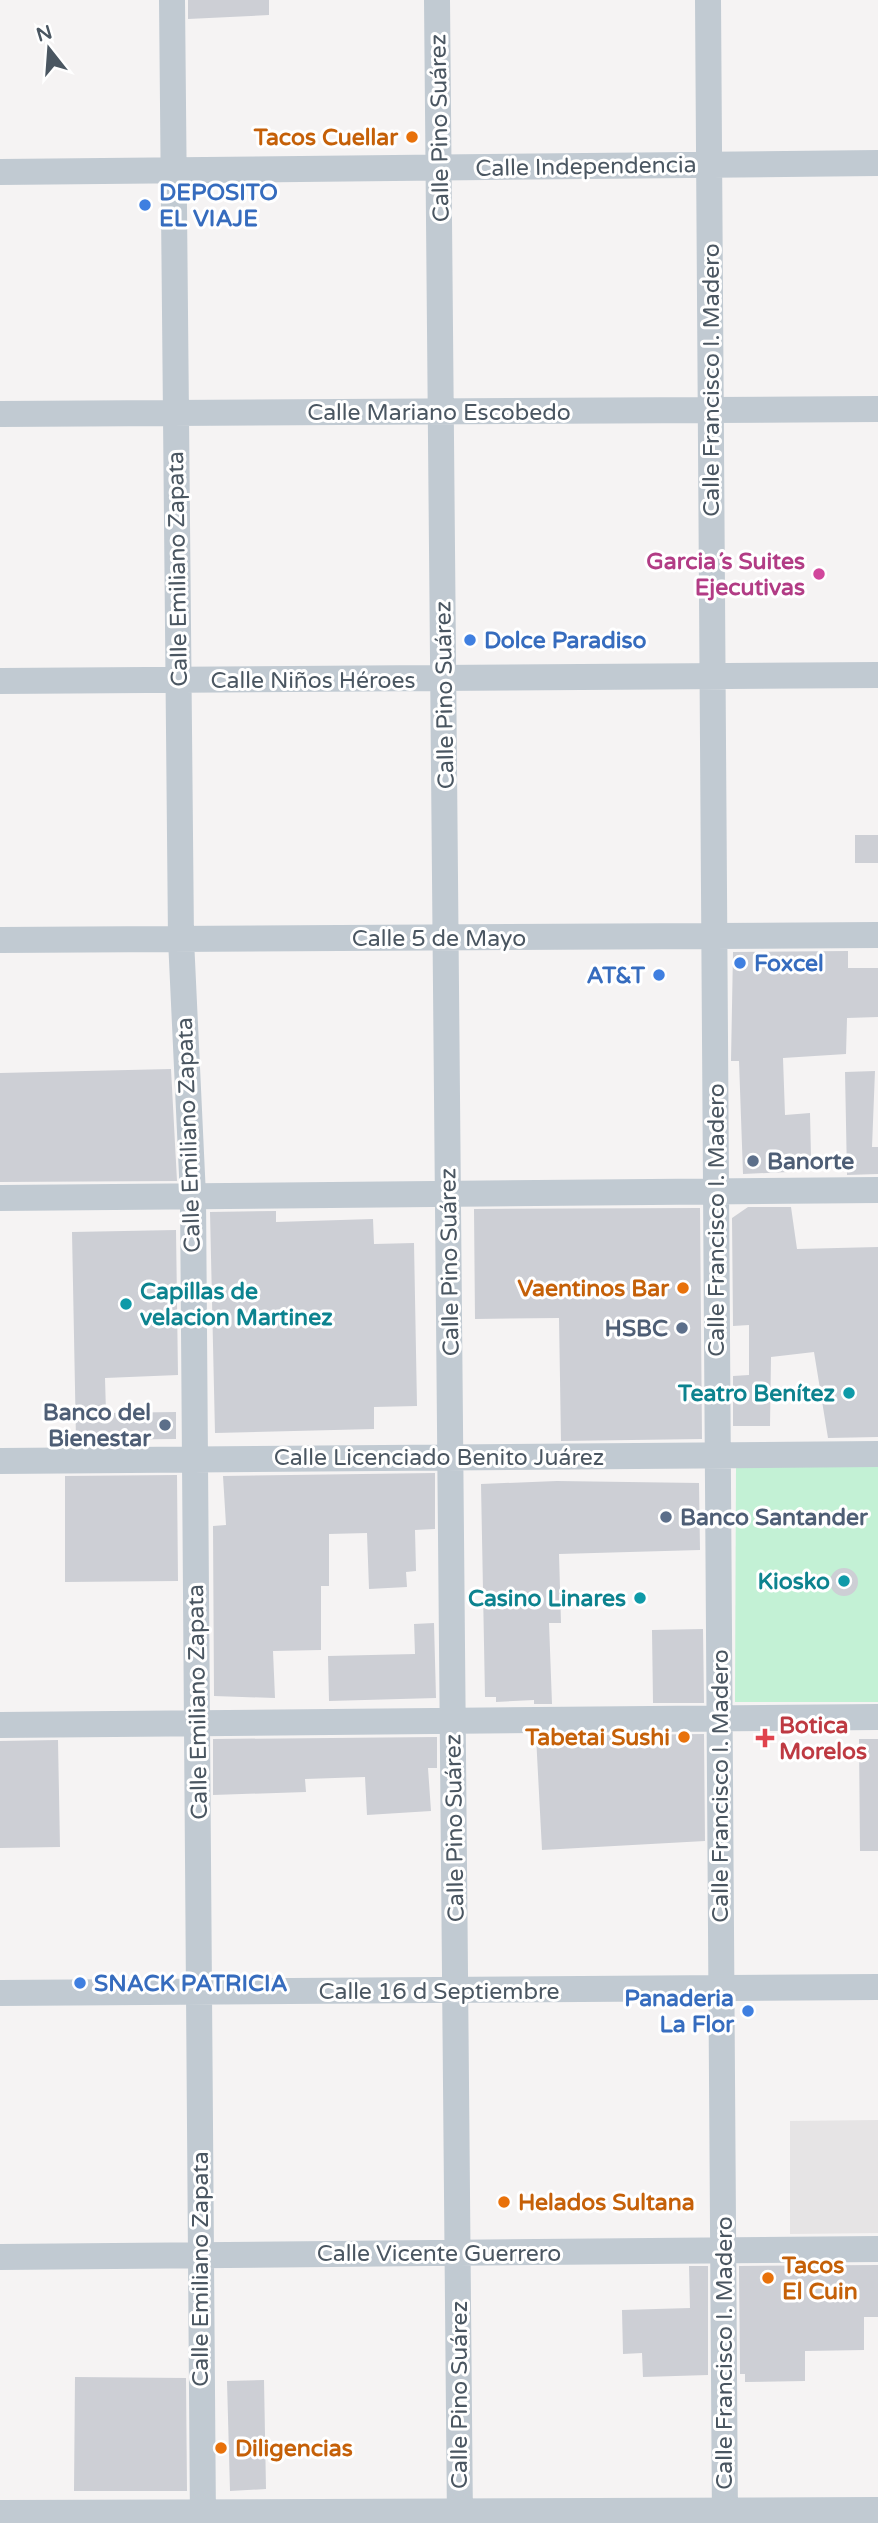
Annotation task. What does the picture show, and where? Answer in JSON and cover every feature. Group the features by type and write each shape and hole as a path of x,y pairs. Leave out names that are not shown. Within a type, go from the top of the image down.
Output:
{"street":[{"name":"Calle Emiliano Zapata","path":"172,0 181,939 192,1196 203,2517"},
{"name":"Calle Pino Suárez","path":"437,0 460,2517"},
{"name":"Calle Francisco I. Madero","path":"708,0 725,2517"},
{"name":"Calle Independencia","path":"0,172 878,163"},
{"name":"Calle Mariano Escobedo","path":"0,414 878,409"},
{"name":"Calle Niños Héroes","path":"0,681 878,675"},
{"name":"Calle 5 de Mayo","path":"0,940 878,934"},
{"path":"0,1198 878,1190"},
{"name":"Calle Licenciado Benito Juárez","path":"0,1461 878,1454"},
{"path":"0,1725 878,1717"},
{"name":"Calle 16 d Septiembre","path":"0,1993 878,1987"},
{"name":"Calle Vicente Guerrero","path":"0,2257 878,2249"},
{"path":"0,2512 203,2517 725,2517 878,2510"}],"shaded area":[{"path":"878,2120 878,2233 790,2234 790,2121"}],"green space":[{"path":"736,1467 878,1467 878,1702 735,1702"}],"building":[{"path":"188,0 269,0 269,15 188,19"},
{"path":"855,835 878,835 878,863 855,863"},
{"path":"848,951 848,968 878,968 878,1017 847,1018 846,1054 783,1058 785,1115 810,1113 811,1157 788,1158 788,1172 743,1174 739,1061 731,1061 733,952"},
{"path":"171,1069 177,1181 0,1182 0,1073"},
{"path":"875,1071 872,1147 878,1147 878,1174 847,1175 845,1072"},
{"path":"748,1207 791,1207 797,1249 878,1247 878,1437 828,1438 814,1352 771,1357 770,1426 733,1426 733,1376 749,1375 749,1325 733,1326 732,1218"},
{"path":"700,1208 702,1439 561,1441 559,1318 475,1319 474,1209"},
{"path":"276,1211 276,1222 373,1219 374,1244 414,1243 417,1406 374,1407 374,1429 215,1433 210,1212"},
{"name":"Capillas de velacion Martinez","path":"176,1230 178,1375 105,1378 106,1413 176,1412 176,1439 76,1440 72,1232"},
{"path":"435,1473 435,1529 415,1530 416,1571 406,1572 407,1587 369,1589 367,1533 329,1534 329,1586 321,1586 321,1650 273,1651 275,1698 214,1696 213,1526 226,1525 223,1476"},
{"path":"177,1475 178,1581 65,1582 65,1476"},
{"path":"557,1481 699,1483 700,1550 559,1554 561,1623 549,1623 552,1704 534,1704 534,1700 496,1702 496,1697 485,1697 481,1484"},
{"name":"Kiosko","path":"844,1568 854,1572 858,1582 854,1592 844,1596 834,1592 830,1582 834,1572"},
{"path":"434,1623 436,1698 329,1701 328,1656 415,1654 414,1624"},
{"path":"703,1629 704,1703 653,1703 652,1630"},
{"path":"704,1734 705,1841 542,1850 536,1736"},
{"path":"437,1737 437,1768 428,1768 431,1811 367,1815 365,1777 305,1779 306,1792 213,1795 213,1739"},
{"path":"859,1739 878,1739 878,1851 860,1851"},
{"path":"58,1740 60,1847 0,1848 0,1741"},
{"path":"878,2265 878,2317 864,2317 864,2350 805,2351 805,2381 745,2382 745,2374 740,2374 739,2266"},
{"path":"689,2266 708,2266 708,2375 643,2377 642,2353 623,2354 622,2310 690,2308"},
{"path":"75,2377 186,2378 187,2491 74,2491"},
{"path":"264,2380 266,2489 230,2491 227,2381"}],"place":[{"name":"Tacos Cuellar","path":"412,137"},
{"name":"DEPOSITO EL VIAJE","path":"145,205"},
{"name":"Garcia´s Suites Ejecutivas","path":"819,574"},
{"name":"Dolce Paradiso","path":"470,640"},
{"name":"Foxcel","path":"740,963"},
{"name":"AT&T","path":"659,975"},
{"name":"Banorte","path":"753,1161"},
{"name":"Vaentinos Bar","path":"683,1288"},
{"name":"Capillas de velacion Martinez","path":"126,1304"},
{"name":"HSBC","path":"682,1328"},
{"name":"Teatro Benítez","path":"849,1393"},
{"name":"Banco del Bienestar","path":"165,1425"},
{"name":"Banco Santander","path":"666,1517"},
{"name":"Kiosko","path":"844,1581"},
{"name":"Casino Linares","path":"640,1598"},
{"name":"Tabetai Sushi","path":"684,1737"},
{"name":"Botica Morelos","path":"765,1738"},
{"name":"SNACK PATRICIA","path":"80,1983"},
{"name":"Panaderia La Flor","path":"748,2011"},
{"name":"Helados Sultana","path":"504,2202"},
{"name":"Tacos El Cuin","path":"768,2278"},
{"name":"Diligencias","path":"221,2448"}]}
